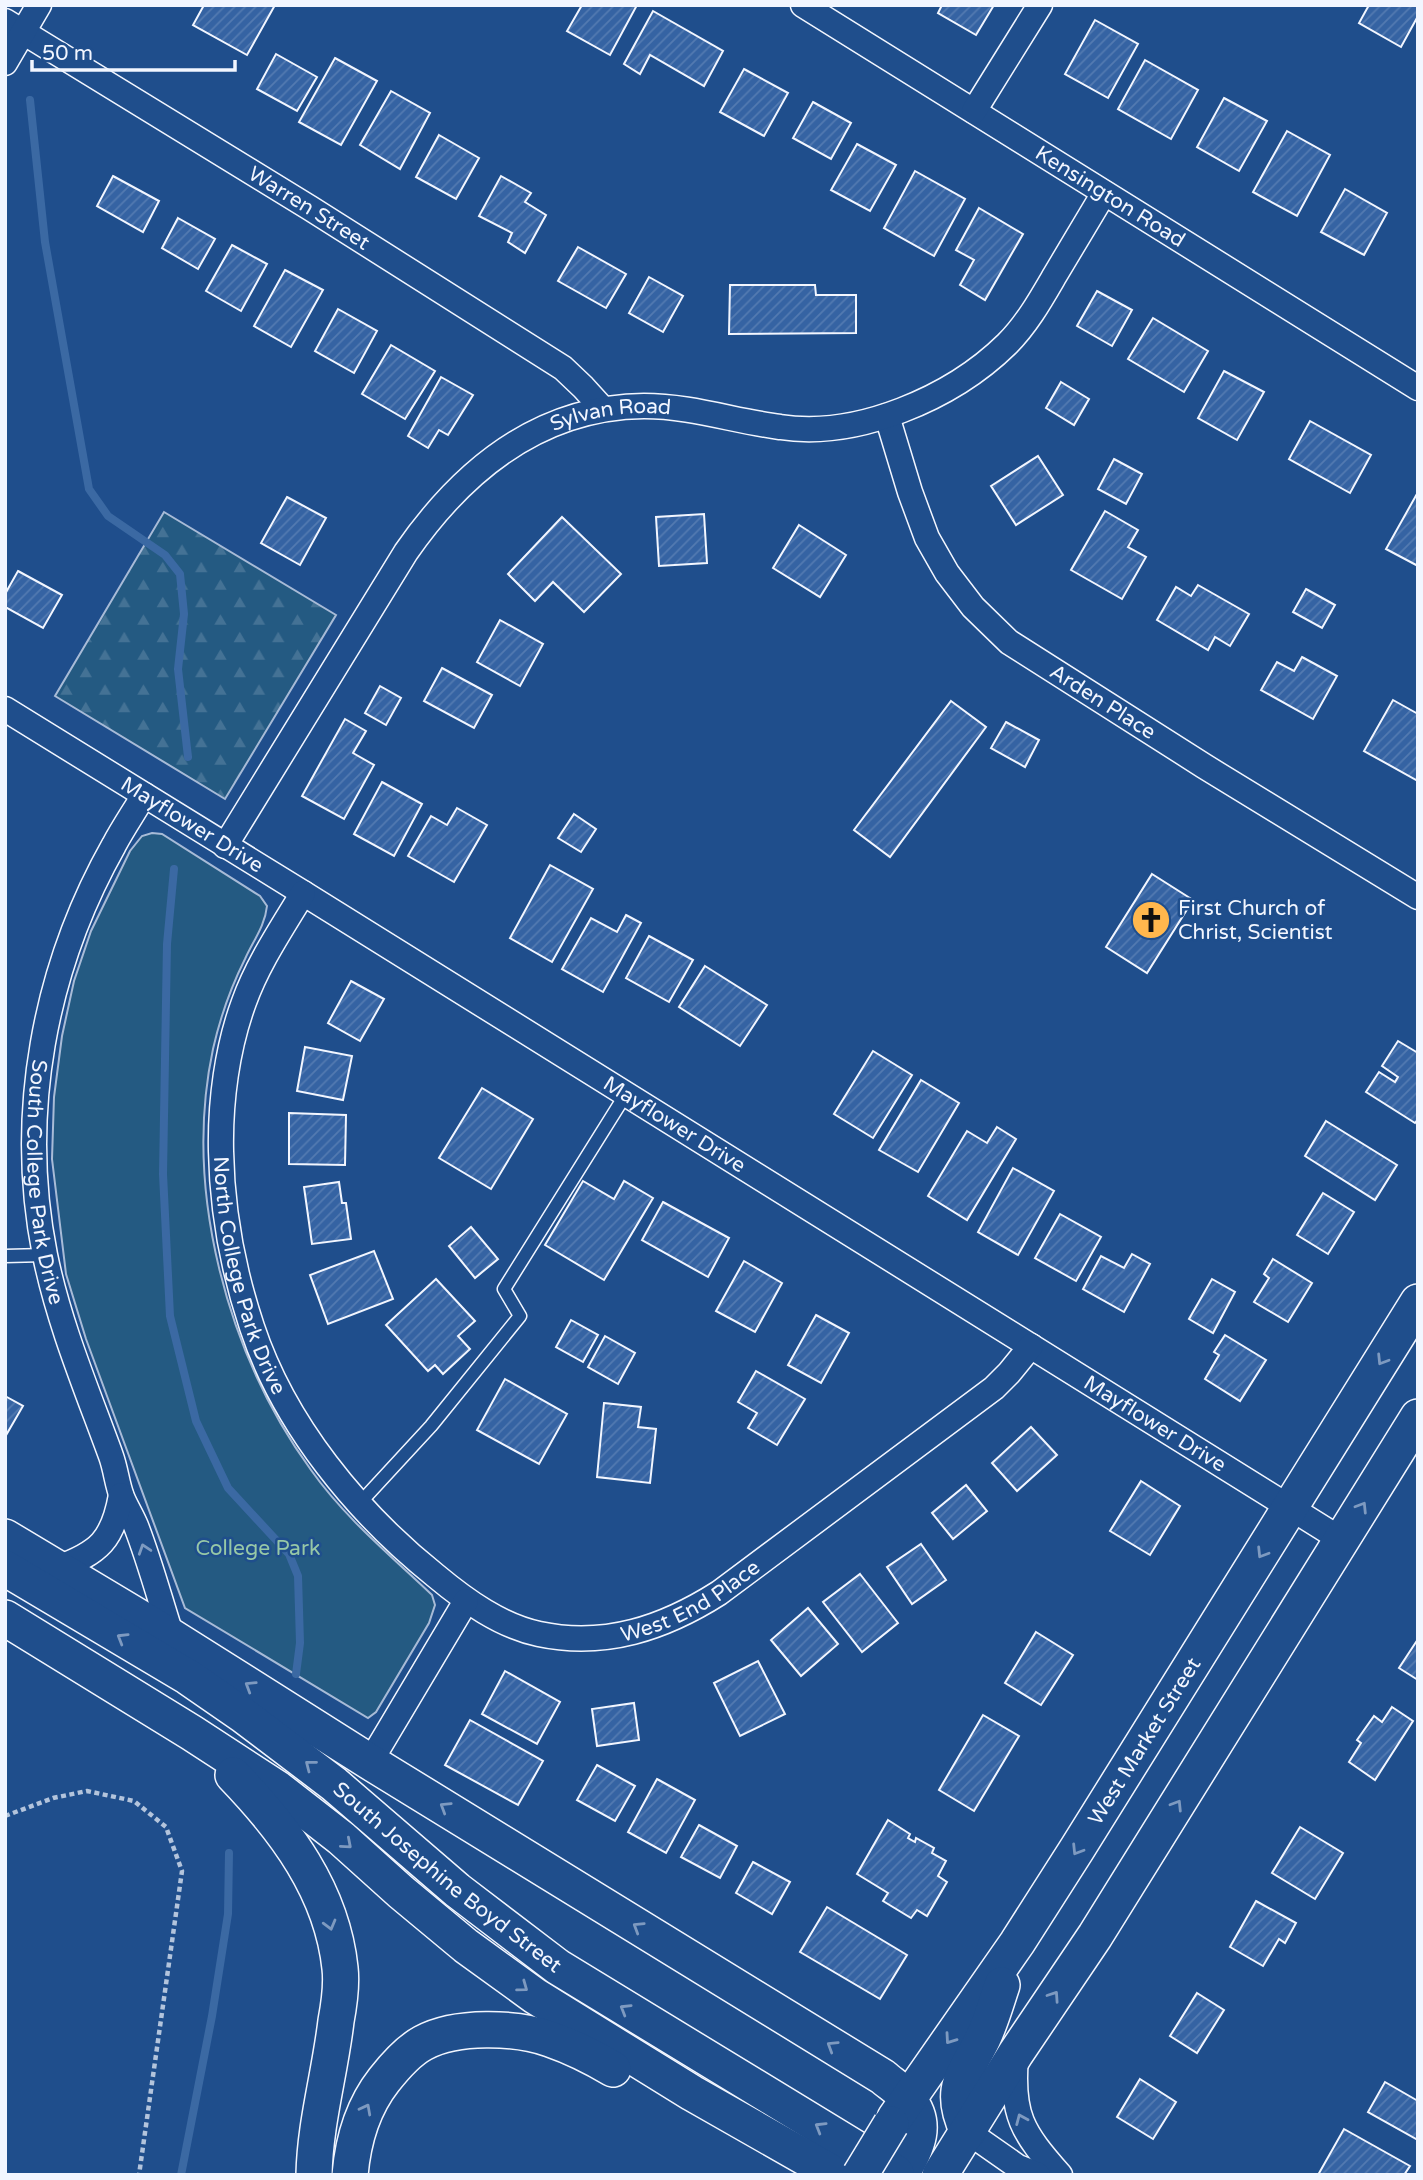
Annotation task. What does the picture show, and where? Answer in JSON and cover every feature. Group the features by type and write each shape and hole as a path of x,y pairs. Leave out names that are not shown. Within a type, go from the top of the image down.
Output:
{"main road":[{"name":"West Market Street","path":"860,2175 906,2122 1418,1302"},
{"path":"944,2168 1016,2053 1095,1936 1418,1418"},
{"name":"South Josephine Boyd Street","path":"5,1537 172,1637 883,2077 906,2122"},
{"name":"South Josephine Boyd Street","path":"5,1568 188,1677 243,1715 334,1784 467,1898 558,1967 900,2175"},
{"name":"South Josephine Boyd Street","path":"5,1618 278,1789 341,1838 466,1946 535,1996 692,2093 836,2175"},
{"path":"192,1733 262,1806 295,1847 330,1919 340,1970 337,2021 315,2150 314,2175"},
{"path":"968,2132 962,2120 959,2101 961,2077 983,2038 1017,1943"},
{"path":"350,2175 360,2119 376,2090 397,2064 422,2043 474,2030 511,2031 548,2038 584,2052 666,2100 825,2175"},
{"path":"900,2175 906,2122"}],"street":[{"path":"5,64 14,27 39,5"},
{"name":"Kensington Road","path":"803,5 1418,388"},
{"path":"974,111 1041,5"},
{"name":"Warren Street","path":"14,27 310,208 563,368 603,409"},
{"name":"Sylvan Road","path":"225,846 406,552 429,519 458,487 492,458 528,435 603,409 643,406 680,408 781,428 822,429 887,416 939,394 1006,345 1023,326 1104,193"},
{"name":"Arden Place","path":"887,416 927,538 947,573 973,607 1009,642 1418,897"},
{"name":"Mayflower Drive","path":"5,709 1342,1539"},
{"name":"South College Park Drive","path":"144,795 93,885 58,974 46,1016 36,1080 34,1150 38,1211 45,1255 68,1339 116,1468 121,1495 136,1526 172,1637"},
{"name":"North College Park Drive","path":"303,892 263,961 244,1002 231,1050 223,1099 221,1149 223,1200 232,1256 252,1328 272,1375 310,1441 359,1504 399,1545 466,1601"},
{"name":"West End Place","path":"466,1601 520,1628 539,1634 570,1638 632,1633 691,1611 994,1388 1031,1346"},
{"name":"South College Park Drive","path":"57,1569 83,1559 97,1549 117,1519 121,1495"},
{"path":"370,1762 466,1601"},
{"path":"1016,2053 1013,2083 1016,2105 1024,2127 1060,2175"},
{"path":"968,2132 1018,2167 1038,2175"}],"lane":[{"path":"359,1504 431,1426 520,1316 504,1289 626,1094"},
{"path":"5,1256 45,1255"}],"path":[{"path":"5,1816 53,1798 86,1791 134,1801 166,1827 182,1871 139,2175"}],"green space":[{"path":"164,512 336,615 225,799 55,696"},
{"name":"College Park","path":"162,834 260,896 267,906 261,927 231,992 213,1049 205,1103 204,1158 209,1214 219,1269 235,1323 256,1375 281,1424 311,1470 338,1504 368,1536 432,1595 435,1605 429,1623 376,1712 368,1718 185,1608 86,1339 66,1274 52,1159 54,1097 62,1036 74,981 91,931 130,851 142,836"}],"building":[{"path":"204,5 275,5 247,55 193,25"},
{"path":"582,5 637,5 610,55 567,31"},
{"path":"942,5 994,5 976,35 938,13"},
{"path":"1369,5 1418,5 1418,16 1401,47 1359,23"},
{"path":"653,11 723,51 704,86 650,55 640,74 624,64"},
{"path":"1095,20 1138,44 1108,98 1065,74"},
{"path":"276,54 317,77 297,111 257,89"},
{"path":"335,58 377,81 341,145 299,122"},
{"path":"1145,60 1198,90 1171,139 1118,109"},
{"path":"744,69 788,93 764,136 720,112"},
{"path":"391,91 430,113 400,169 360,145"},
{"path":"1224,98 1267,121 1239,171 1197,147"},
{"path":"813,102 851,123 831,159 793,138"},
{"path":"1287,131 1330,155 1297,216 1253,192"},
{"path":"439,135 479,158 456,199 416,177"},
{"path":"857,144 896,165 870,211 831,190"},
{"path":"915,171 965,199 934,256 884,228"},
{"path":"113,176 159,201 143,232 97,206"},
{"path":"501,176 531,193 525,202 546,215 525,253 508,242 512,233 479,216"},
{"path":"1345,189 1387,213 1364,255 1321,232"},
{"path":"979,208 1023,234 985,300 960,285 974,260 956,250"},
{"path":"178,218 215,239 198,269 162,248"},
{"path":"232,245 267,264 241,311 206,291"},
{"path":"578,247 626,274 606,308 558,281"},
{"path":"285,270 323,290 291,347 254,326"},
{"path":"649,277 683,296 663,332 629,313"},
{"path":"730,285 815,285 816,295 856,295 856,333 729,334"},
{"path":"1097,291 1132,310 1112,346 1077,326"},
{"path":"338,309 377,331 354,373 315,351"},
{"path":"1153,318 1208,351 1184,392 1128,359"},
{"path":"391,345 435,371 405,419 362,394"},
{"path":"1224,371 1264,392 1237,440 1198,418"},
{"path":"441,377 473,395 448,435 439,430 428,448 408,436"},
{"path":"1061,382 1089,399 1074,425 1046,408"},
{"path":"1310,421 1371,455 1350,493 1289,459"},
{"path":"1038,456 1063,495 1016,525 991,486"},
{"path":"1114,459 1142,474 1126,504 1098,489"},
{"path":"1418,492 1418,566 1386,549"},
{"path":"287,497 326,518 300,565 261,543"},
{"path":"1105,511 1138,530 1128,547 1146,557 1122,599 1071,570"},
{"path":"704,514 707,563 659,566 656,517"},
{"path":"562,517 621,574 584,612 553,582 535,601 508,574"},
{"path":"799,525 846,555 820,597 773,568"},
{"path":"18,571 62,595 43,628 5,607 5,594"},
{"path":"1198,585 1249,614 1230,646 1215,637 1208,650 1157,620 1176,587 1191,596"},
{"path":"1306,589 1335,605 1322,628 1293,612"},
{"path":"500,620 543,644 520,686 477,662"},
{"path":"1302,657 1337,676 1313,719 1261,690 1277,662 1294,671"},
{"path":"442,668 492,695 474,728 424,701"},
{"path":"380,686 401,698 386,725 365,713"},
{"path":"1393,700 1418,714 1418,781 1364,751"},
{"path":"951,701 986,727 890,857 854,830"},
{"path":"345,719 366,731 353,753 374,765 344,819 302,796"},
{"path":"1006,722 1039,740 1025,767 991,748"},
{"path":"382,782 422,804 394,856 354,834"},
{"path":"457,808 487,825 454,882 408,856 431,816 447,825"},
{"path":"574,814 596,829 581,852 558,838"},
{"path":"550,865 593,889 552,962 510,938"},
{"path":"1152,874 1193,900 1147,973 1106,947"},
{"path":"626,915 641,923 603,992 562,969 591,918 617,932"},
{"path":"649,936 693,960 669,1002 626,978"},
{"path":"705,966 767,1005 740,1046 679,1007"},
{"path":"351,981 384,999 360,1041 328,1023"},
{"path":"1398,1041 1418,1053 1418,1119 1415,1123 1366,1092 1379,1072 1395,1082 1398,1077 1382,1066"},
{"path":"305,1047 352,1056 343,1100 297,1091"},
{"path":"873,1051 912,1075 873,1138 834,1114"},
{"path":"921,1080 959,1103 918,1172 879,1150"},
{"path":"482,1088 533,1119 491,1189 439,1158"},
{"path":"289,1113 346,1115 345,1165 289,1164"},
{"path":"1326,1121 1397,1165 1375,1200 1305,1156"},
{"path":"997,1127 1016,1139 967,1220 928,1196 967,1131 987,1143"},
{"path":"1013,1168 1054,1191 1018,1255 978,1232"},
{"path":"583,1181 614,1199 624,1181 653,1198 604,1280 545,1245"},
{"path":"339,1182 342,1203 346,1203 351,1239 312,1244 304,1187"},
{"path":"1323,1193 1354,1212 1328,1254 1297,1235"},
{"path":"663,1202 729,1238 708,1277 642,1240"},
{"path":"1060,1214 1101,1237 1076,1281 1035,1258"},
{"path":"471,1227 498,1259 475,1278 449,1246"},
{"path":"374,1251 393,1299 328,1324 310,1275"},
{"path":"1132,1254 1150,1264 1124,1312 1083,1289 1101,1256 1124,1268"},
{"path":"1273,1259 1312,1283 1288,1322 1254,1302 1269,1278 1264,1274"},
{"path":"744,1261 782,1283 755,1332 716,1311"},
{"path":"436,1279 475,1321 458,1336 470,1349 443,1374 435,1365 428,1371 386,1325"},
{"path":"1212,1279 1235,1292 1213,1333 1189,1319"},
{"path":"816,1315 849,1333 821,1383 788,1365"},
{"path":"571,1320 598,1335 583,1362 556,1347"},
{"path":"1225,1335 1266,1360 1240,1401 1205,1379 1219,1355 1214,1352"},
{"path":"605,1336 635,1353 618,1384 588,1367"},
{"path":"756,1371 805,1399 777,1445 748,1428 757,1413 738,1402"},
{"path":"505,1379 567,1414 539,1464 477,1430"},
{"path":"5,1396 23,1406 5,1437"},
{"path":"604,1403 641,1407 638,1427 656,1429 650,1483 597,1477"},
{"path":"1031,1427 1057,1455 1017,1491 992,1463"},
{"path":"1141,1481 1180,1506 1150,1555 1110,1531"},
{"path":"966,1485 987,1511 953,1539 932,1513"},
{"path":"921,1544 946,1580 912,1604 887,1567"},
{"path":"860,1574 898,1623 862,1652 823,1602"},
{"path":"808,1608 838,1644 801,1676 771,1640"},
{"path":"1036,1632 1073,1655 1041,1705 1005,1683"},
{"path":"1418,1639 1418,1680 1399,1668"},
{"path":"758,1661 785,1714 740,1736 714,1683"},
{"path":"505,1671 560,1702 537,1744 482,1714"},
{"path":"634,1703 639,1740 597,1746 592,1709"},
{"path":"1392,1707 1413,1721 1375,1780 1349,1762 1361,1743 1357,1740 1374,1716 1382,1722"},
{"path":"983,1715 1019,1736 974,1811 939,1790"},
{"path":"470,1720 543,1761 518,1805 445,1765"},
{"path":"597,1765 635,1786 615,1821 577,1800"},
{"path":"657,1779 695,1800 666,1853 628,1832"},
{"path":"888,1820 910,1834 908,1838 915,1842 916,1838 934,1848 932,1853 946,1861 938,1876 947,1882 927,1916 917,1910 911,1918 883,1901 888,1893 857,1874"},
{"path":"699,1825 737,1846 720,1878 681,1857"},
{"path":"1300,1827 1343,1853 1315,1899 1272,1873"},
{"path":"753,1862 790,1882 772,1914 736,1893"},
{"path":"1256,1901 1296,1923 1285,1943 1279,1939 1263,1966 1230,1947"},
{"path":"827,1907 907,1955 880,1999 800,1952"},
{"path":"1197,1993 1224,2010 1197,2053 1170,2036"},
{"path":"1140,2079 1176,2102 1153,2139 1117,2117"},
{"path":"1385,2082 1418,2101 1418,2140 1368,2112"},
{"path":"1344,2129 1410,2166 1404,2175 1318,2175"}],"waterway":[{"path":"30,100 45,242 89,489 108,516 165,555 180,574 184,614 178,669 188,757"},
{"path":"174,869 167,944 163,1174 170,1316 196,1421 228,1488 289,1554 298,1576 300,1643 296,1674"},
{"path":"181,2175 212,2016 228,1914 229,1853"}],"place":[{"name":"First Church of Christ, Scientist","path":"1151,920"}]}
